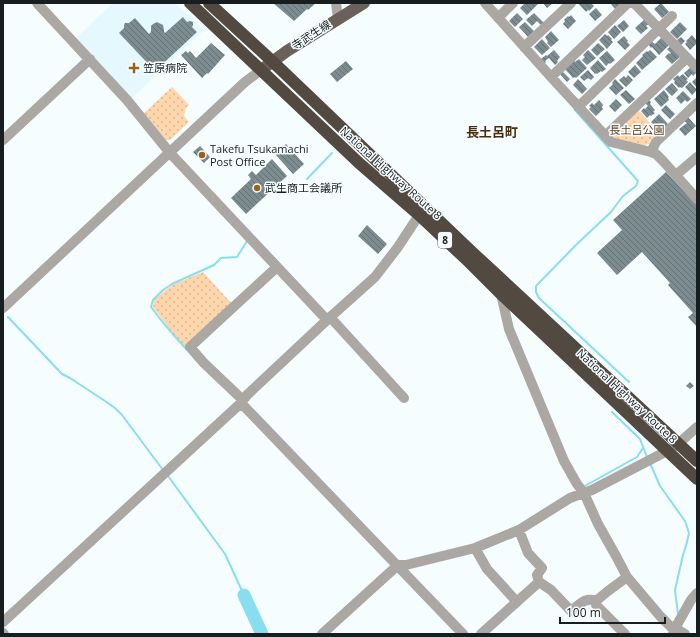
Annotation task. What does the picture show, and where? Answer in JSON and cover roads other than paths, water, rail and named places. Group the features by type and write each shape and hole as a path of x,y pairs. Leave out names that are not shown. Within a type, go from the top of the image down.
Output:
{"highway":[{"name":"National Highway Route 8","path":"190,3 359,163 419,215 697,479"},
{"name":"National Highway Route 8","path":"209,3 472,252 697,461"}],"main road":[{"name":"寺武生線","path":"261,70 364,3"}],"street":[{"path":"37,3 127,100 170,153 277,267 404,398"},
{"path":"336,3 338,19"},
{"path":"485,3 611,142 656,154 697,199"},
{"path":"498,18 513,3"},
{"path":"524,47 570,3"},
{"path":"551,77 628,3"},
{"path":"634,3 697,68"},
{"path":"578,107 672,16"},
{"path":"605,136 687,58"},
{"path":"3,140 90,59"},
{"path":"3,308 245,82 261,70"},
{"path":"651,152 656,142 697,103"},
{"path":"676,175 697,157"},
{"path":"3,622 242,402 328,319 375,277 398,247 419,215"},
{"path":"277,267 190,347 463,634"},
{"path":"501,294 509,330 564,461 584,493 598,524 627,577 673,632"},
{"path":"322,634 398,566 475,548 519,530 570,498 592,490 667,451 678,444 697,427"},
{"path":"519,530 528,553 542,568 537,575 539,582 551,590 571,611 585,600 590,599 596,601"},
{"path":"475,548 487,569 517,602"},
{"path":"596,601 627,577"},
{"path":"481,634 539,582"},
{"path":"673,632 690,600 697,593"},
{"path":"596,601 596,605 625,634"},
{"path":"673,632 680,631 685,634"}],"waterway":[{"path":"575,110 638,181 636,186 623,196 611,212 536,286 536,292 539,298 629,382"},
{"path":"307,179 332,153"},
{"path":"187,350 151,307 153,300 163,290 172,284 214,265 221,258 237,257 247,241"},
{"path":"8,317 62,374 115,408 122,415 163,470"},
{"path":"612,412 640,439 647,457"},
{"path":"583,487 637,457 643,448"},
{"path":"650,463 660,486 685,521 689,533 675,590 678,614"},
{"path":"168,476 225,554 244,595"},
{"path":"244,595 262,634"}],"place":[{"name":"笠原病院","path":"134,68"},
{"name":"Takefu Tsukamachi Post Office","path":"202,155"},
{"name":"武生商工会議所","path":"257,188"}],"district":[{"name":"長土呂町","path":"492,132"}],"park label":[{"name":"長土呂公園","path":"637,130"}]}
